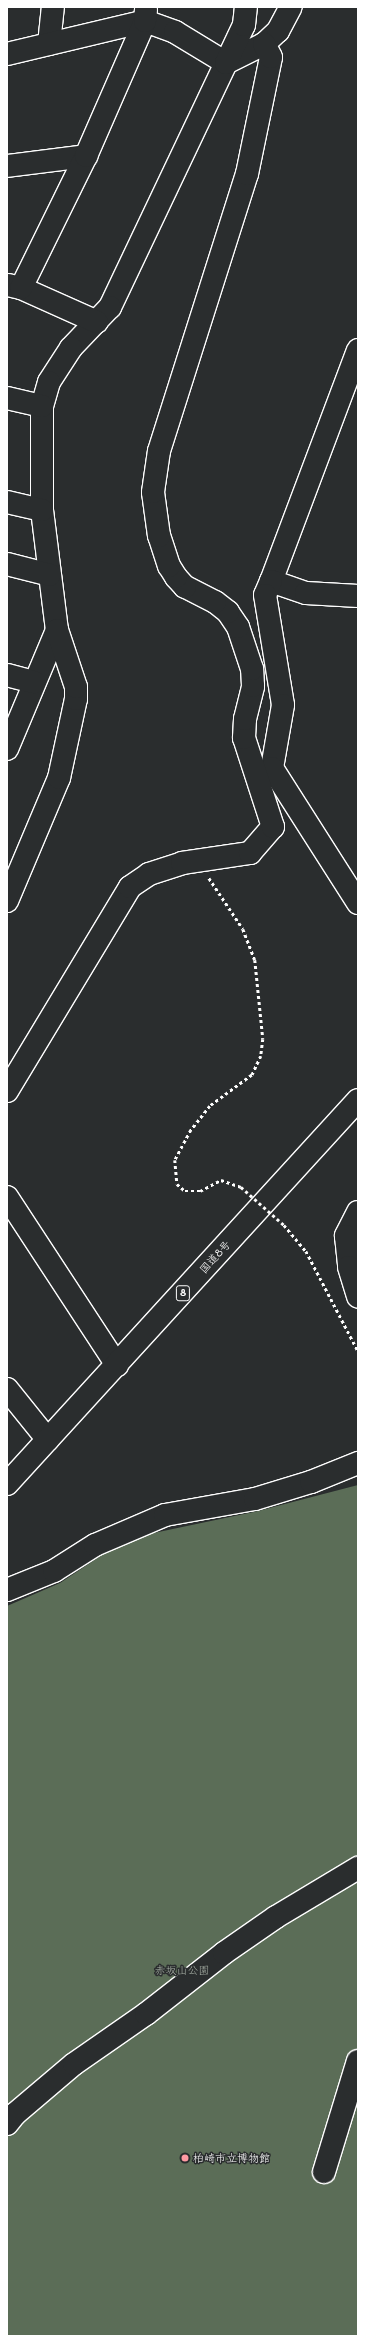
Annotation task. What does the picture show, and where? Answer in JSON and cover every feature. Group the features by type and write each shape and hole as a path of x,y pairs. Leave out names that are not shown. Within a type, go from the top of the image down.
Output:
{"main road":[{"path":"50,44 53,7"},
{"path":"7,901 59,778 76,699 76,687 57,630 42,510 42,406 49,382 56,368 71,348 110,307 244,25 246,7"},
{"path":"226,63 264,44 278,31 291,7"},
{"path":"97,322 14,286 86,156 145,14"},
{"path":"7,54 50,44 145,14 226,63"},
{"path":"7,1091 130,888 149,874 182,863 198,862 250,853 273,827 244,738 252,680 252,669 238,628 228,612 214,602 185,587 176,578 169,566 159,536 153,492 159,451 247,174 271,56 264,44"},
{"path":"7,166 86,156"},
{"path":"358,350 265,595 283,705 272,768 358,903"},
{"path":"7,398 42,406"},
{"path":"7,502 42,510"},
{"path":"7,564 50,575"},
{"path":"271,581 306,593 358,596"},
{"path":"7,749 57,630"},
{"path":"7,675 34,682"},
{"name":"国道8号","path":"7,1484 358,1100"},
{"path":"7,1197 117,1365"},
{"path":"358,1212 346,1236 349,1267 358,1297"},
{"path":"7,1388 48,1440"},
{"path":"7,1590 54,1571 95,1545 165,1515 255,1499 311,1482 358,1463"},
{"path":"7,2124 15,2114 74,2064 146,2014 224,1953 276,1917 358,1868"},
{"path":"324,2172 358,2061"}],"path":[{"path":"198,862 243,929 255,960 263,1039 261,1056 252,1075 210,1106 191,1130 175,1160 177,1184 185,1191 200,1191 221,1180 241,1187 284,1225 306,1251 358,1352"}],"green space":[{"name":"赤坂山公園","path":"358,1485 358,2336 7,2336 7,1606 60,1583 105,1553 149,1534 258,1511"}],"place":[{"name":"柏崎市立博物館","path":"185,2158"}]}
